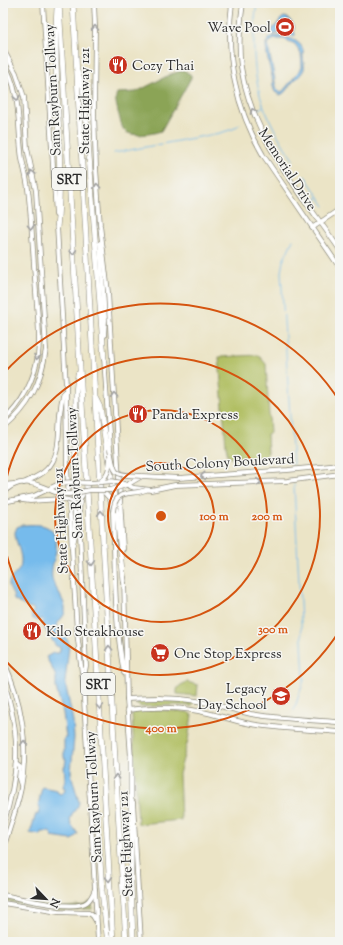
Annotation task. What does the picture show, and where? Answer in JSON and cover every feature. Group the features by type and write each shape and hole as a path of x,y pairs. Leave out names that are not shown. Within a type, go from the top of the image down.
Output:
{"highway":[{"path":"57,228 59,209 60,148 55,27 58,3"},
{"name":"Sam Rayburn Tollway","path":"58,3 80,355 113,942"},
{"name":"Sam Rayburn Tollway","path":"73,3 116,794 126,942"},
{"path":"76,66 83,87 86,115 104,359"},
{"path":"72,546 75,534 76,393 80,355"},
{"path":"95,397 100,407 124,581"},
{"path":"131,756 132,942"},
{"path":"90,793 97,815 102,891 109,942"}],"main road":[{"name":"State Highway 121","path":"43,3 66,386 67,467 77,632 83,682 98,942"},
{"name":"State Highway 121","path":"94,3 96,26 94,112 96,168 100,224 108,292 124,570 126,687 141,942"},
{"name":"Memorial Drive","path":"232,3 229,25 231,59 236,88 243,114 253,139 340,268"},
{"name":"Memorial Drive","path":"243,3 240,25 240,59 247,95 254,116 271,150 340,250"},
{"path":"3,49 11,61 21,84 26,110 27,148 36,191 46,349 41,374 35,391 22,411 3,429"},
{"path":"231,59 240,59"},
{"path":"3,62 11,77 17,98 21,149 28,187 39,344 34,373 28,387 14,409 3,421"},
{"path":"281,181 287,174"},
{"path":"281,181 290,178"},
{"path":"312,228 340,209"},
{"path":"100,224 100,255 105,320 104,359 110,449 113,469 124,475 141,476"},
{"path":"24,483 48,469 56,455 58,448 61,407 66,386"},
{"path":"101,481 109,469 110,449"},
{"name":"South Colony Boulevard","path":"18,499 30,501 84,491 111,490 127,484 141,476 168,478 340,465"},
{"path":"224,484 226,474"},
{"name":"South Colony Boulevard","path":"48,489 61,483 115,481 127,484 134,488 148,490 175,485 224,484 286,480 340,474"},
{"path":"220,475 224,484"},
{"path":"3,485 24,483 39,485 71,500 76,504 79,511"},
{"path":"3,492 15,484"},
{"path":"3,502 34,496 48,489"},
{"path":"102,490 110,499 113,512"},
{"path":"126,687 117,624 113,512 114,504 118,497 123,494 148,490"},
{"path":"83,682 86,666 79,511 80,500 84,491"},
{"path":"3,660 14,687 24,729 24,768 22,787 3,849"},
{"path":"3,680 13,711 16,764 14,786 3,825"},
{"path":"6,690 14,687"},
{"path":"127,699 184,699 264,716 340,722"},
{"path":"128,710 154,708 179,709 201,712 250,724 340,732"},
{"path":"16,764 20,768 19,779 22,787"},
{"path":"3,895 69,906 87,902 95,889"},
{"path":"3,903 58,912 88,913 93,916 97,922"}],"green space":[{"path":"184,70 191,75 191,78 161,131 136,135 124,130 116,105 117,93 136,92 171,74"},
{"path":"258,355 266,364 270,433 267,434 268,453 265,456 231,458 228,455 226,446 219,357"},
{"path":"187,682 198,685 197,696 177,694 178,687"},
{"path":"153,700 191,702 193,704 192,706 175,705 141,707 136,704 142,701"},
{"path":"159,710 188,712 192,715 188,740 179,774 181,820 138,824 132,715 135,711"},
{"path":"4,899 57,908 79,906 80,909 74,911 54,910 3,901"},
{"path":"91,901 92,909 81,909 81,906"}],"water":[{"name":"Wave Pool","path":"284,17 288,18 294,25 294,37 288,33 284,35 279,33 273,35 271,30"},
{"path":"280,36 294,40 300,44 303,52 303,71 285,92 280,95 274,90 267,56 266,43 271,37","holes":["274,39 284,39 295,44 301,53 302,67 283,91 280,92 276,89 268,43"]},
{"path":"22,525 46,526 53,533 56,541 52,578 65,608 65,612 57,625 67,639 69,646 65,682 73,721 74,738 71,772 79,802 70,820 78,834 72,840 51,837 52,834 49,832 41,832 40,835 30,833 36,814 38,815 40,807 38,806 42,787 57,790 58,793 61,794 65,791 65,788 63,787 65,779 64,766 66,759 64,758 64,738 66,738 63,713 56,688 56,677 46,657 53,653 59,653 60,647 56,646 41,623 43,621 42,619 38,621 32,618 31,613 34,612 33,608 30,609 14,600 9,585 11,578 21,566 21,559 15,532 17,527"}],"waterway":[{"path":"257,3 254,29 254,56 257,83 264,107 281,141 294,161"},
{"path":"257,111 263,106"},
{"path":"114,153 220,133 233,129 240,124"},
{"path":"305,176 325,206"},
{"path":"315,205 318,197"},
{"path":"293,240 283,261 281,272 293,465"},
{"path":"294,485 304,680 294,710"}],"place":[{"name":"Wave Pool","path":"285,27"},
{"name":"Cozy Thai","path":"118,65"},
{"name":"Panda Express","path":"138,414"},
{"name":"Kilo Steakhouse","path":"32,631"},
{"name":"One Stop Express","path":"160,653"},
{"name":"Legacy Day School","path":"281,696"}]}
